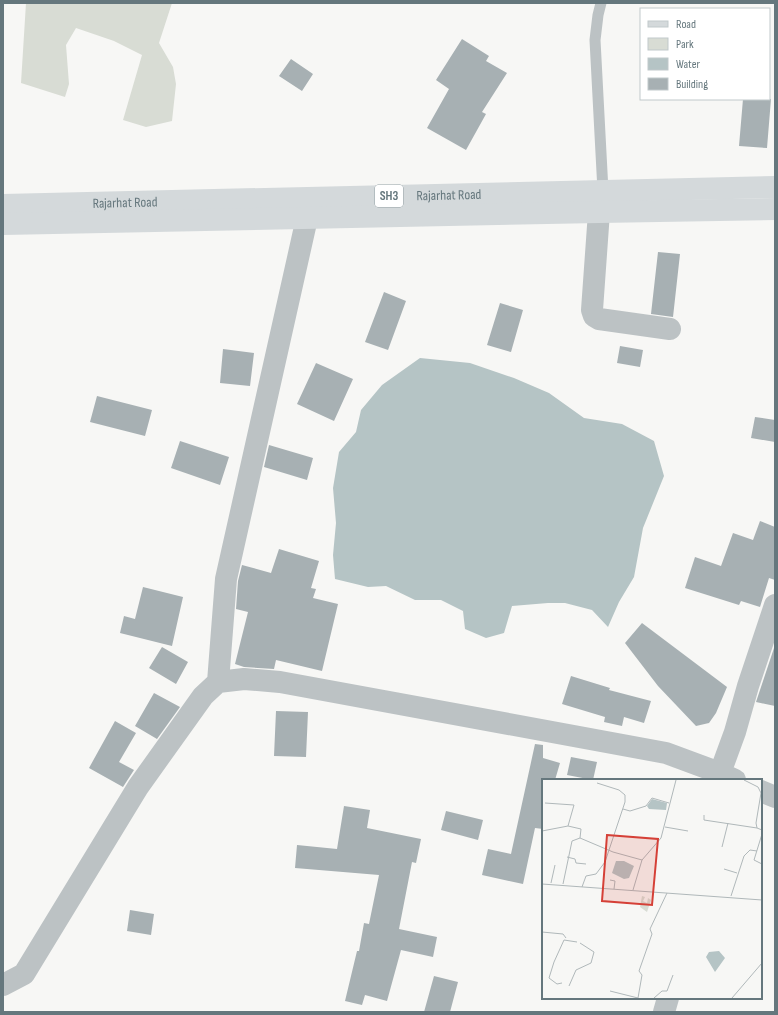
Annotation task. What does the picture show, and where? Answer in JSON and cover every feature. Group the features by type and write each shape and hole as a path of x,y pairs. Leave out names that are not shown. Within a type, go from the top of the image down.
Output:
{"main road":[{"name":"Rajarhat Road","path":"3,224 307,218 601,201 775,187"},
{"name":"Rajarhat Road","path":"3,204 315,198 601,201 775,209"}],"street":[{"path":"218,682 226,579 307,218 315,198"},
{"path":"601,201 592,310 594,316 599,319 670,329"},
{"path":"3,986 24,974 138,787 203,696 218,682 244,679 280,682 666,753 725,778 735,732 748,686 775,605"},
{"path":"762,792 775,798"},
{"path":"664,1012 668,999"}],"lane":[{"path":"601,3 595,40 601,201"}],"green space":[{"path":"26,3 172,3 159,43 173,67 176,84 172,121 146,127 123,120 142,55 114,41 76,28 66,45 69,84 65,97 21,83"}],"water":[{"path":"420,358 470,363 514,378 549,393 584,418 622,424 654,441 664,476 643,528 634,577 619,602 608,627 592,610 565,603 512,606 504,633 486,638 465,629 463,611 441,600 415,600 386,586 368,587 335,579 333,555 336,523 333,488 339,452 356,432 361,410 382,385"}],"building":[{"path":"462,39 489,56 486,61 507,73 482,112 486,114 466,150 427,128 449,89 436,80"},
{"path":"291,59 313,74 302,91 279,76"},
{"path":"771,99 767,148 739,146 743,100"},
{"path":"658,252 680,254 673,317 651,314"},
{"path":"384,292 406,301 388,350 365,342"},
{"path":"500,303 523,310 511,352 487,345"},
{"path":"620,346 643,350 640,367 617,363"},
{"path":"223,349 254,353 250,386 220,383"},
{"path":"316,363 353,379 334,421 297,404"},
{"path":"97,396 152,410 145,436 90,422"},
{"path":"755,417 775,420 775,442 751,438"},
{"path":"180,441 229,457 220,485 171,468"},
{"path":"269,445 313,458 307,480 264,467"},
{"path":"760,521 775,527 775,580 769,578 760,607 741,601 739,605 685,588 695,557 721,566 733,533 753,540"},
{"path":"279,549 319,561 311,588 316,589 313,598 338,604 322,671 276,660 274,669 244,667 235,664 248,612 236,609 238,581 242,565 271,573"},
{"path":"143,587 183,597 172,646 120,633 124,616 135,619"},
{"path":"642,623 727,687 716,713 709,723 696,726 658,686 625,643"},
{"path":"162,647 188,662 176,684 149,668"},
{"path":"775,648 775,706 756,702"},
{"path":"571,676 610,688 609,690 651,701 644,723 624,717 622,726 604,722 605,717 562,704"},
{"path":"154,693 180,707 157,739 135,726"},
{"path":"276,711 308,712 306,757 274,756"},
{"path":"115,721 136,733 119,762 134,770 123,787 89,768"},
{"path":"535,744 543,745 543,758 560,763 555,779 542,779 542,829 535,828 523,884 482,875 488,849 511,854"},
{"path":"571,757 597,762 593,779 567,775"},
{"path":"344,806 370,810 367,828 421,839 416,863 412,862 399,929 437,937 433,957 401,950 387,1001 365,995 362,1005 345,1001 357,951 359,951 364,923 369,924 379,875 295,868 297,845 337,849"},
{"path":"446,811 483,820 478,840 441,830"},
{"path":"130,910 154,914 151,935 127,931"},
{"path":"434,976 458,982 450,1012 424,1012"}]}
